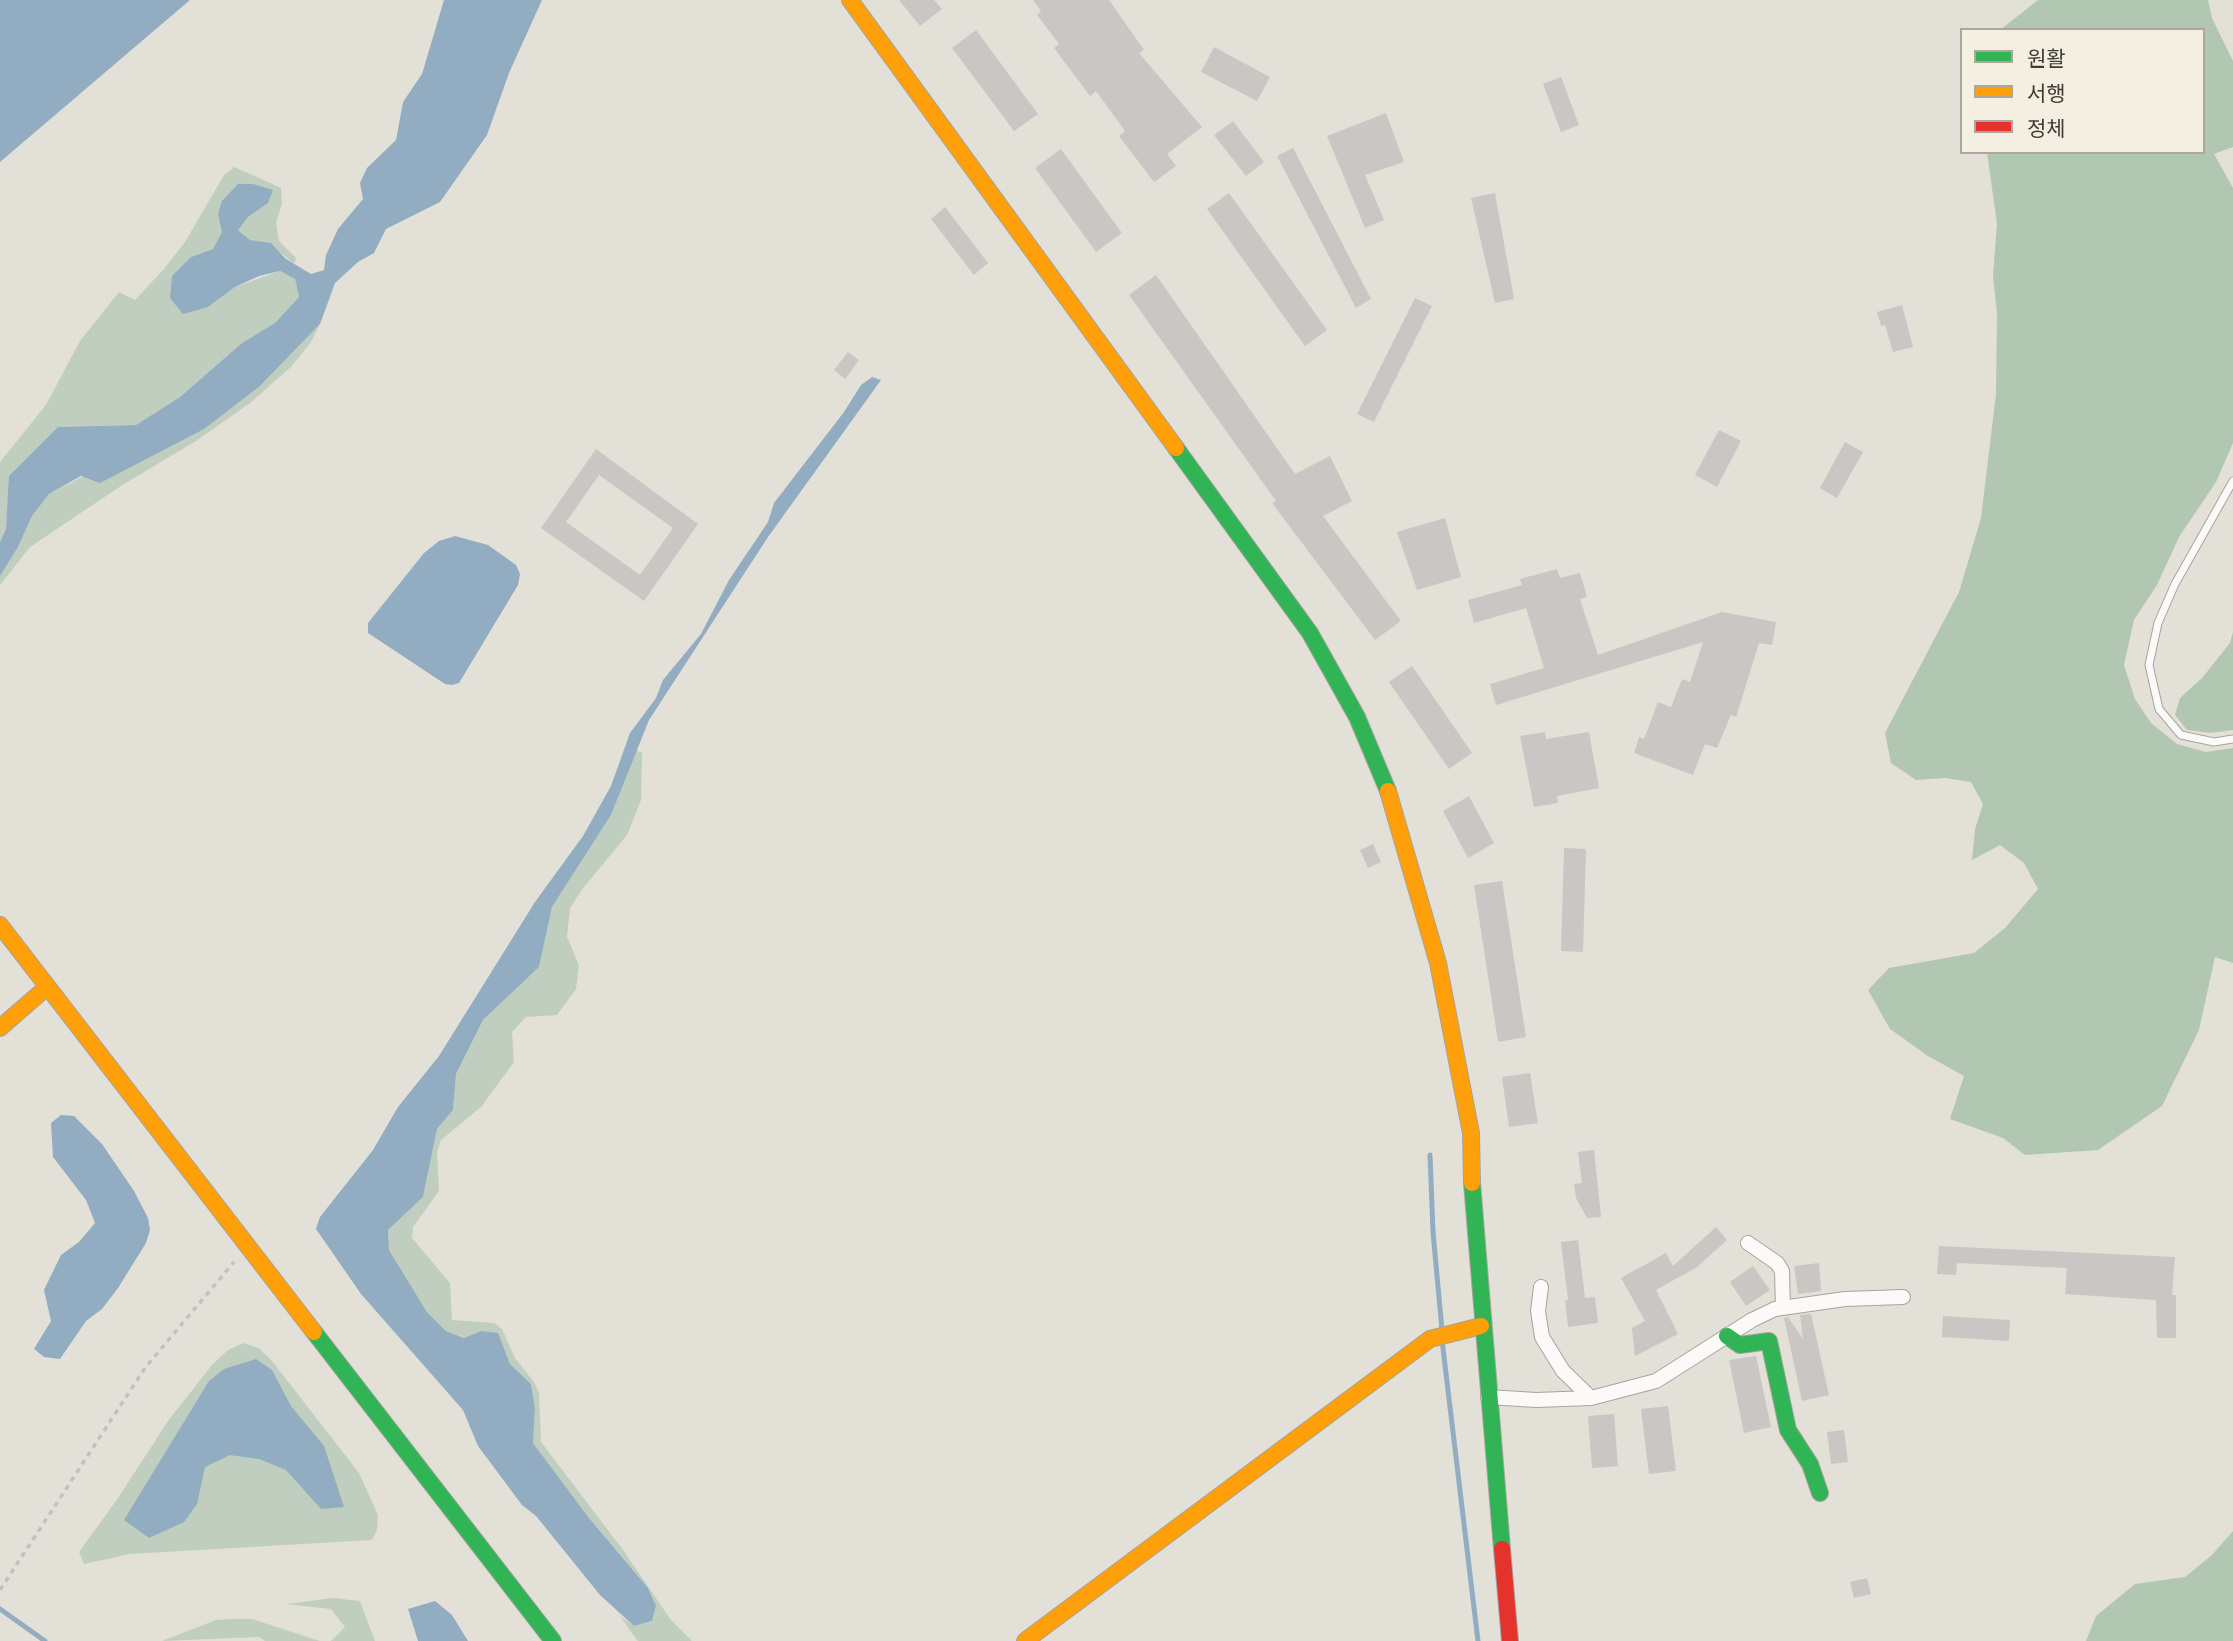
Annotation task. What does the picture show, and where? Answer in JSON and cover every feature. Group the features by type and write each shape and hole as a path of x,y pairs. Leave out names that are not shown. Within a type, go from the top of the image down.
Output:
{"main road":[{"path":"849,0 1310,633 1357,717 1392,802 1441,976 1471,1133 1472,1209 1510,1641"},
{"path":"0,925 553,1641"},
{"path":"0,1028 47,986"},
{"path":"1025,1641 1430,1339 1481,1326"},
{"path":"1727,1336 1740,1345 1769,1341 1788,1430 1810,1464 1820,1493"}],"street":[{"path":"1748,1243 1777,1263 1782,1271 1783,1308"},
{"path":"1541,1287 1538,1311 1542,1337 1563,1371 1591,1398"},
{"path":"1488,1397 1536,1400 1591,1398 1656,1381 1752,1320 1783,1308 1845,1299 1903,1297"}],"lane":[{"path":"2233,481 2175,584 2158,623 2148,665 2159,709 2181,735 2214,742 2233,739"}],"path":[{"path":"0,1590 145,1368 248,1246"}],"green space":[{"path":"2038,0 2208,0 2212,18 2233,61 2233,147 2214,154 2233,188 2233,443 2216,482 2179,537 2157,585 2134,620 2124,665 2135,699 2151,723 2177,744 2206,752 2233,748 2233,963 2215,957 2199,1030 2162,1106 2098,1150 2025,1155 2003,1138 1950,1119 1964,1076 1928,1056 1890,1029 1868,990 1889,968 1974,953 2005,928 2038,889 2024,863 2000,845 1972,860 1975,829 1983,804 1971,782 1945,778 1916,780 1891,763 1885,733 1959,592 1981,518 1996,394 1997,313 1993,276 1997,224 1987,154 2205,154 2205,28 2003,28"},
{"path":"234,167 281,188 282,203 276,223 279,241 296,258 294,264 271,244 250,240 237,229 248,217 268,203 218,214 223,232 213,249 191,257 208,307 235,287 280,271 295,279 299,297 275,323 242,343 180,397 136,425 58,427 8,505 6,529 0,542 0,462 46,405 80,341 119,292 135,300 163,270 185,242 224,175"},
{"path":"320,324 311,342 291,367 250,403 196,441 124,484 30,547 0,585 0,576 18,547 32,516 49,494 260,386"},
{"path":"2233,632 2233,730 2211,733 2187,730 2175,715 2180,698 2202,678 2230,643"},
{"path":"636,750 642,753 641,800 627,835 570,908 567,937 579,965 576,989 557,1015 526,1017 512,1032 514,1062 481,1107 441,1140 437,1153 439,1191 413,1227 412,1238 450,1283 452,1320 494,1323 502,1329 515,1358 539,1393 541,1442 623,1550 671,1620 692,1641 638,1641 634,1636 620,1616 634,1626 652,1621 656,1606 648,1588 589,1518 533,1443 535,1408 531,1384 510,1364 497,1333 481,1331 465,1338 446,1331 427,1312 389,1250 388,1230 423,1197 437,1129 453,1110 456,1074 483,1020 539,967 552,907 611,815"},
{"path":"243,1343 259,1348 272,1361 359,1473 378,1515 377,1530 372,1540 130,1554 84,1564 79,1552 168,1421 212,1365 228,1350"},
{"path":"2233,1531 2233,1641 2086,1641 2096,1616 2135,1584 2185,1577 2212,1555"},
{"path":"333,1598 360,1601 375,1641 331,1641 345,1627 331,1609 286,1604"},
{"path":"252,1619 320,1641 265,1641 259,1637 162,1641 216,1620"}],"water":[{"path":"0,0 190,0 0,162"},
{"path":"444,0 542,0 509,73 487,135 440,202 386,229 374,253 358,262 335,283 320,324 260,386 204,429 100,483 81,476 49,494 32,516 18,547 0,576 0,542 6,529 9,476 58,427 136,425 180,397 242,343 275,323 299,297 295,279 280,271 259,276 235,287 208,307 183,314 170,298 172,276 191,257 213,249 222,232 218,214 222,201 238,184 253,184 273,190 268,203 248,217 238,230 250,240 271,243 286,259 311,274 324,270 326,255 338,229 363,199 360,183 367,168 396,140 403,102 422,74"},
{"path":"872,377 881,380 768,537 649,720 611,815 552,907 539,967 483,1020 456,1074 453,1110 437,1129 423,1197 388,1230 389,1250 427,1312 446,1331 464,1338 481,1331 498,1333 510,1364 531,1384 535,1408 533,1443 589,1518 648,1588 656,1606 652,1621 634,1626 600,1595 536,1516 522,1505 478,1446 463,1410 361,1294 316,1229 320,1217 373,1150 398,1107 439,1056 535,902 583,836 611,786 630,733 656,698 663,680 701,634 729,580 768,522 774,503 844,412 861,385"},
{"path":"455,536 488,545 516,565 520,574 518,585 459,683 452,685 445,684 368,633 368,623 424,553 439,541"},
{"path":"61,1115 74,1116 102,1144 134,1191 148,1218 150,1230 146,1243 118,1288 102,1309 86,1321 60,1359 44,1357 34,1349 51,1321 44,1290 61,1255 79,1242 95,1223 86,1200 53,1157 51,1123"},
{"path":"256,1359 272,1370 291,1406 324,1446 344,1507 321,1509 286,1470 259,1459 230,1455 205,1467 197,1504 184,1522 149,1538 124,1520 209,1381 224,1369"},
{"path":"435,1601 452,1615 468,1641 418,1641 408,1609"}],"building":[{"path":"899,0 934,0 942,9 920,26"},
{"path":"1033,0 1109,0 1144,50 1139,53 1202,127 1167,154 1176,166 1154,182 1119,136 1125,131 1096,91 1090,96 1054,48 1059,44 1037,15 1041,11"},
{"path":"976,30 1038,114 1014,131 952,48"},
{"path":"1214,47 1270,77 1257,101 1201,72"},
{"path":"1561,77 1579,125 1561,132 1543,84"},
{"path":"1386,113 1404,162 1365,175 1384,220 1365,228 1327,136"},
{"path":"1233,121 1264,162 1246,176 1214,135"},
{"path":"1293,148 1371,299 1356,308 1277,156"},
{"path":"1061,149 1122,233 1096,252 1035,168"},
{"path":"1229,193 1327,330 1305,346 1207,209"},
{"path":"1495,193 1514,299 1495,303 1471,198"},
{"path":"945,207 988,263 974,275 931,219"},
{"path":"1156,275 1295,474 1330,456 1352,501 1323,516 1401,621 1375,640 1272,503 1276,501 1129,295"},
{"path":"1415,298 1432,306 1374,422 1357,414"},
{"path":"1902,305 1913,347 1893,352 1885,325 1881,326 1877,312"},
{"path":"848,352 859,360 845,379 834,370"},
{"path":"1719,430 1741,441 1717,487 1695,475"},
{"path":"1845,442 1863,452 1837,498 1820,488"},
{"path":"596,449 698,524 644,601 541,528","holes":["599,475 673,528 640,575 566,522"]},
{"path":"1445,518 1461,577 1417,590 1397,532"},
{"path":"1557,569 1560,578 1580,573 1587,597 1580,599 1598,655 1722,612 1776,622 1772,645 1759,643 1736,717 1731,715 1717,748 1705,744 1693,775 1634,753 1639,737 1644,739 1658,702 1671,707 1682,679 1690,682 1703,642 1496,705 1490,684 1544,668 1526,608 1474,623 1468,600 1522,585 1520,579"},
{"path":"1412,666 1472,753 1449,769 1389,682"},
{"path":"1545,732 1546,739 1589,732 1599,788 1557,796 1558,803 1534,807 1520,736"},
{"path":"1469,796 1494,843 1468,858 1443,811"},
{"path":"1373,844 1381,862 1368,868 1360,850"},
{"path":"1564,848 1586,849 1583,952 1561,951"},
{"path":"1502,881 1526,1037 1498,1042 1474,885"},
{"path":"1530,1073 1538,1123 1509,1127 1502,1077"},
{"path":"1594,1150 1601,1217 1587,1218 1576,1198 1574,1184 1582,1183 1578,1152"},
{"path":"1716,1227 1727,1240 1697,1267 1656,1290 1678,1334 1635,1356 1632,1328 1645,1321 1621,1278 1666,1253 1673,1266"},
{"path":"1578,1240 1585,1298 1595,1297 1598,1323 1568,1327 1565,1300 1568,1300 1561,1242"},
{"path":"1939,1246 2175,1257 2172,1295 2176,1295 2176,1338 2157,1338 2156,1300 2065,1294 2067,1268 1957,1263 1956,1275 1937,1274"},
{"path":"1819,1263 1821,1291 1798,1294 1794,1266"},
{"path":"1753,1266 1770,1290 1746,1306 1730,1282"},
{"path":"1811,1314 1829,1395 1802,1401 1784,1318 1788,1317 1803,1339 1800,1315"},
{"path":"1943,1316 2010,1320 2009,1341 1942,1337"},
{"path":"1756,1356 1771,1427 1744,1433 1729,1360"},
{"path":"1668,1406 1676,1471 1649,1474 1641,1409"},
{"path":"1614,1414 1618,1466 1592,1468 1588,1416"},
{"path":"1844,1430 1848,1462 1831,1464 1827,1432"},
{"path":"1867,1578 1871,1594 1854,1598 1850,1582"}],"waterway":[{"path":"1430,1155 1433,1232 1442,1330"},
{"path":"1442,1340 1478,1641"},
{"path":"0,1609 45,1641"}],"traffic: fast":[{"path":"1176,448 1310,633 1357,717 1388,791"},
{"path":"1472,1183 1502,1549"},
{"path":"314,1332 553,1641"},
{"path":"1727,1336 1740,1345 1769,1341 1788,1430 1810,1464 1820,1493"}],"traffic: slow":[{"path":"850,0 1176,448"},
{"path":"1388,791 1438,963 1471,1133 1472,1183"},
{"path":"0,925 314,1332"},
{"path":"0,1028 47,987"},
{"path":"1025,1641 1430,1339 1481,1326"}],"traffic: jam":[{"path":"1502,1549 1510,1641"}]}
